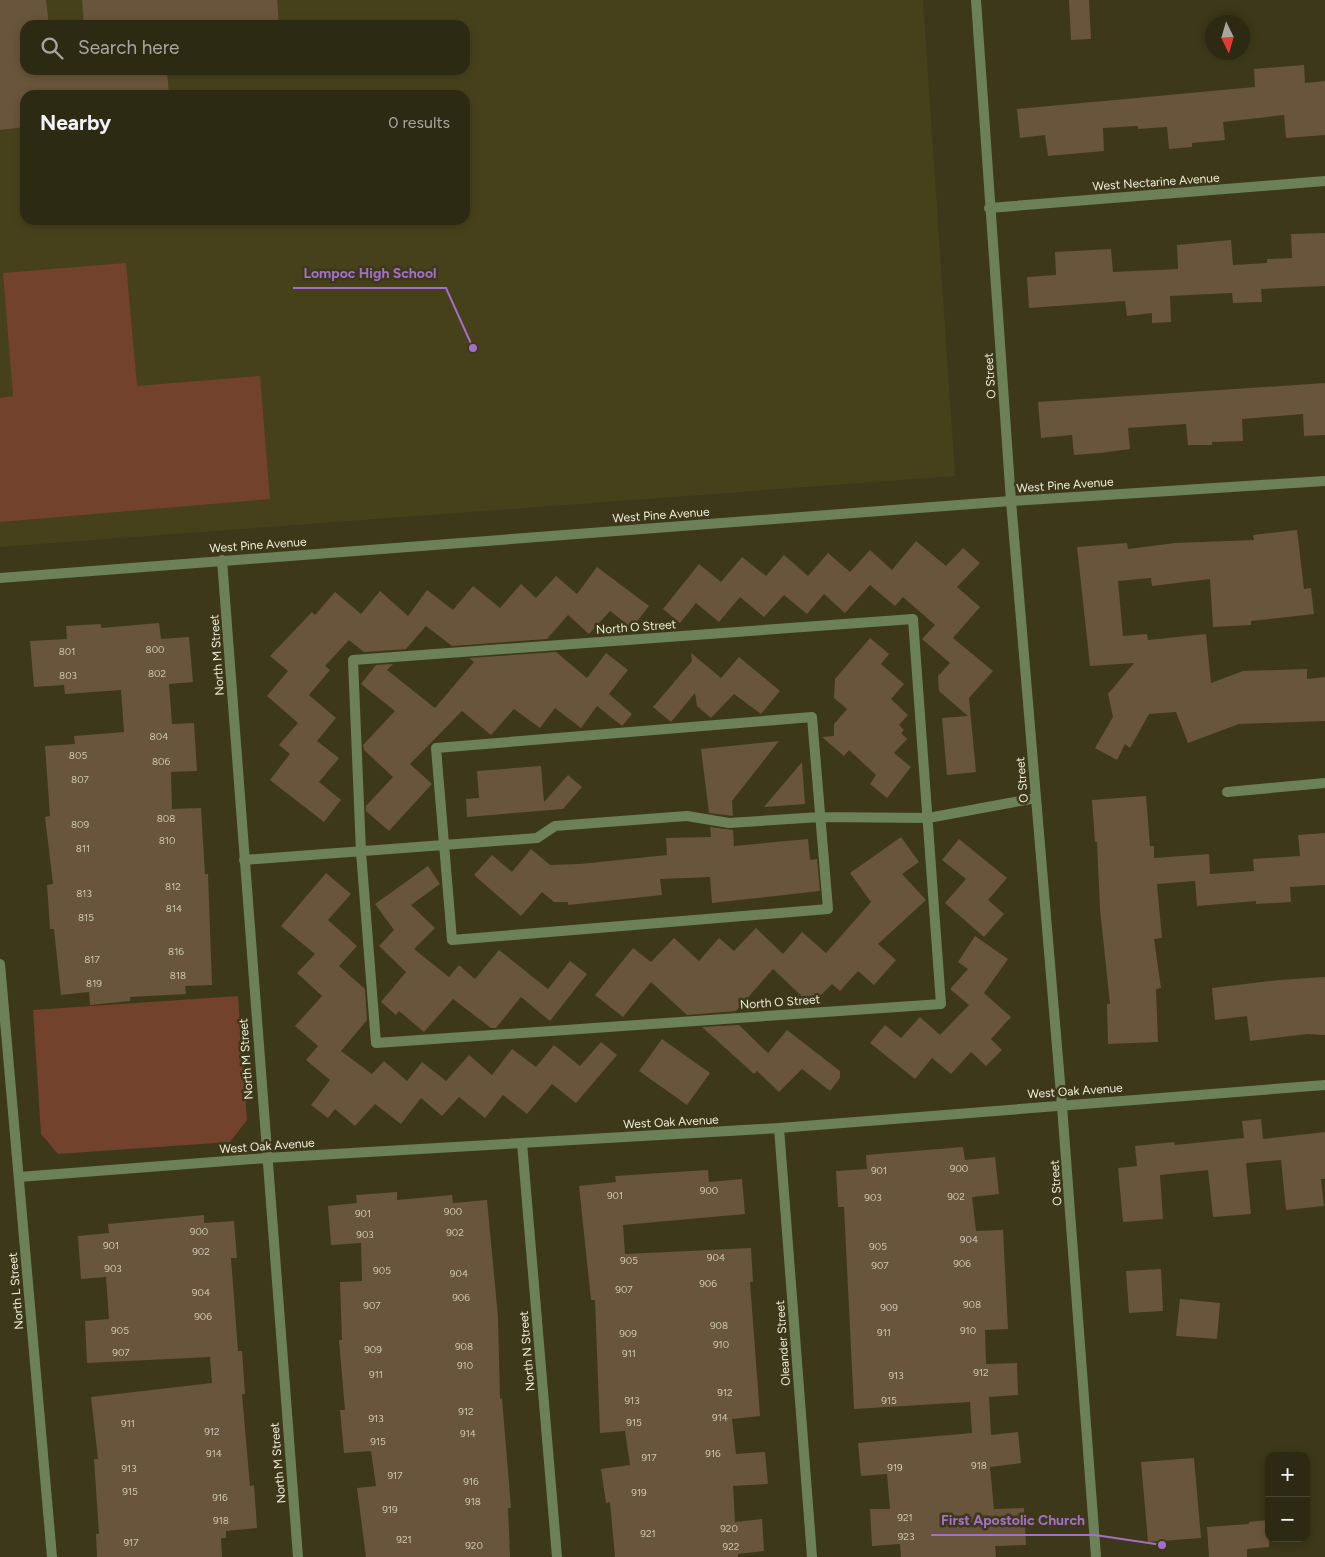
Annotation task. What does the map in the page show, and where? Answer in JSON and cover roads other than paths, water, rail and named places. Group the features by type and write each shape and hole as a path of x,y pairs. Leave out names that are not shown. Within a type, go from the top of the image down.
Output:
{"street":[{"name":"O Street","path":"976,0 989,208 1011,501 1062,1106 1096,1557"},
{"name":"West Nectarine Avenue","path":"989,208 1325,181"},
{"name":"West Pine Avenue","path":"0,578 1011,501 1325,481"},
{"name":"North M Street","path":"222,560 266,1158 298,1557"},
{"name":"North O Street","path":"913,620 928,818 941,1004 376,1043 360,852 353,660 913,620"},
{"path":"812,717 820,816 828,909 452,940 436,748 812,717"},
{"path":"1227,792 1325,784"},
{"path":"244,860 537,838 555,826 687,816 729,823 820,816 928,818 1036,798"},
{"name":"North L Street","path":"0,964 52,1557"},
{"name":"West Oak Avenue","path":"19,1177 266,1158 779,1128 1325,1084"},
{"name":"Oleander Street","path":"779,1128 812,1557"},
{"name":"North N Street","path":"522,1143 557,1557"}],"place":[{"name":"Lompoc High School","path":"473,348"},
{"name":"First Apostolic Church","path":"1162,1545"}]}
